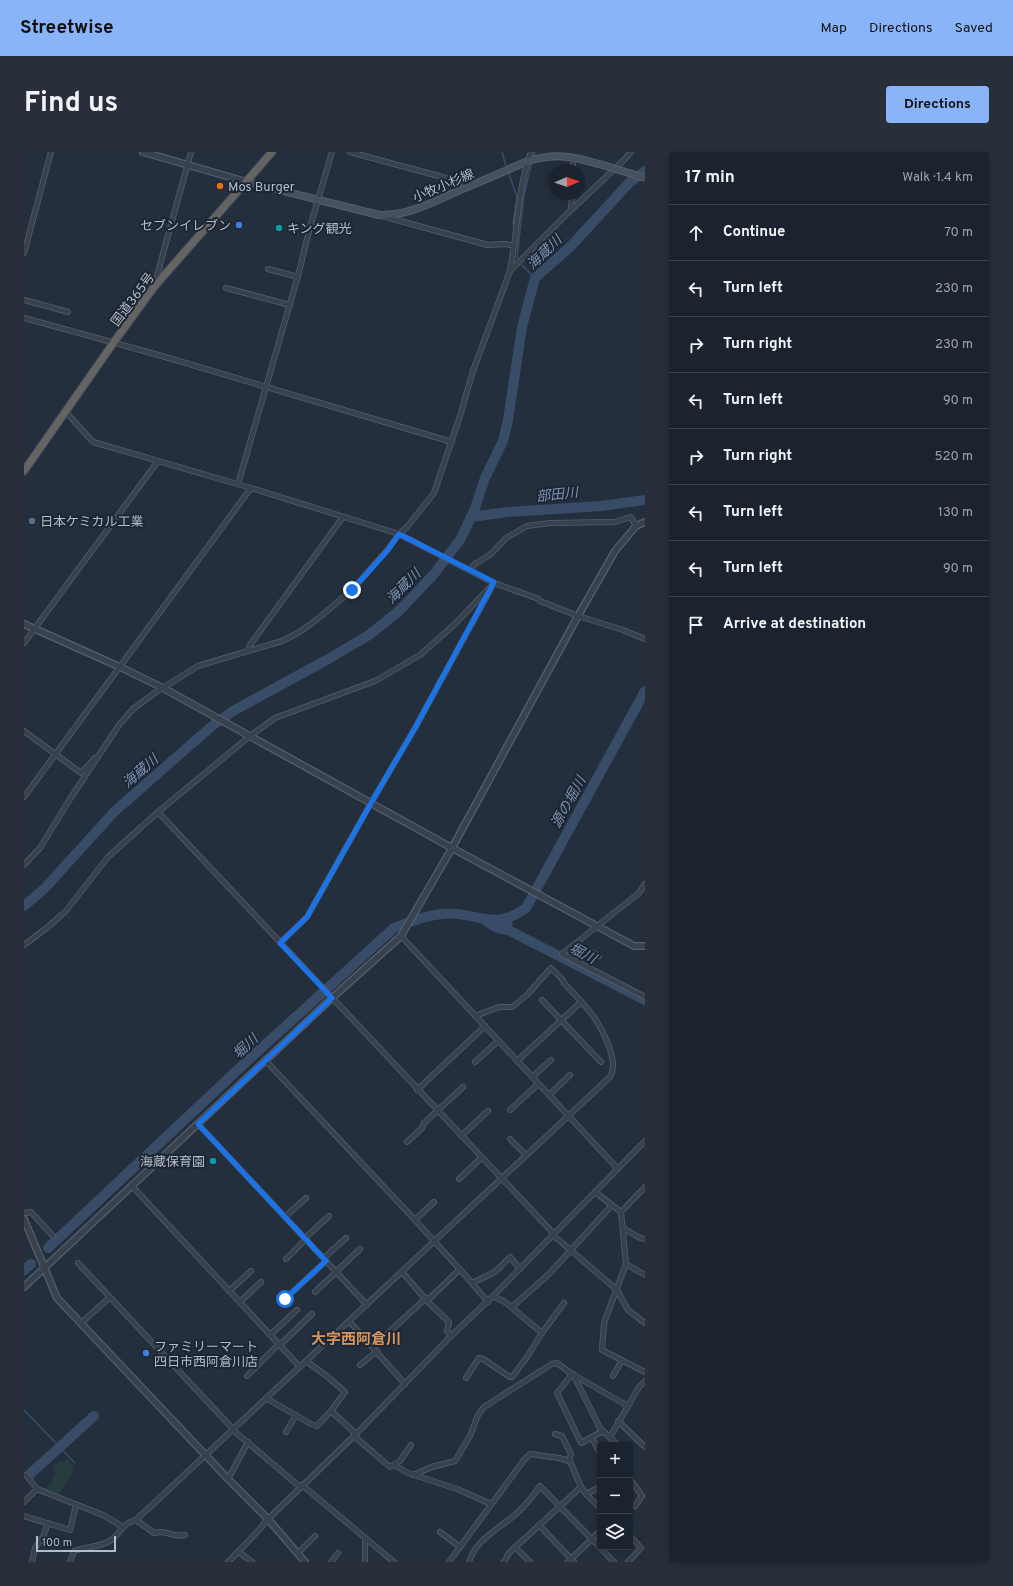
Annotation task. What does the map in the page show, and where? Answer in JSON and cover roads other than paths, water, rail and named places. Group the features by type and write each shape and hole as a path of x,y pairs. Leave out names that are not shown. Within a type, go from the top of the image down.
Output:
{"highway":[{"name":"国道365号","path":"24,471 154,287 272,152"}],"main road":[{"name":"小牧小杉線","path":"247,182 379,215 400,214 412,210 528,161 552,156 569,156 645,178"}],"street":[{"path":"24,253 51,152"},
{"path":"143,152 247,182"},
{"path":"154,287 191,152"},
{"path":"238,484 267,387 332,152"},
{"path":"350,152 472,185"},
{"path":"24,865 40,848 119,725 133,709 198,666 287,639 315,621 352,590 388,550 399,534 407,527 434,493 452,442 473,371 510,271 519,206 531,152"},
{"path":"510,271 571,210 600,184 630,152"},
{"path":"571,210 572,200"},
{"path":"379,215 488,245 505,244 514,246"},
{"path":"268,269 298,277"},
{"path":"226,288 290,305"},
{"path":"24,300 68,312"},
{"path":"24,318 114,342 452,442"},
{"path":"66,412 93,442 238,484 399,534 494,582 578,616 623,630 645,639"},
{"path":"24,643 158,461"},
{"path":"24,797 251,488"},
{"path":"248,651 250,645 343,516"},
{"path":"469,569 474,564 491,554 506,538 527,526 550,523 615,522 631,517 636,526"},
{"path":"24,1287 331,997 401,936 452,848 615,551 636,526 645,522"},
{"path":"24,945 66,911 108,857 158,812 250,736 275,718 369,683 414,659 455,624 494,582"},
{"path":"280,943 307,917 415,728 494,582"},
{"path":"24,624 163,688 452,848 634,946 645,946"},
{"path":"24,731 81,774 103,750"},
{"path":"158,812 553,1235 569,1251 616,1290 628,1310 645,1323"},
{"path":"645,884 639,893 562,954 645,997"},
{"path":"401,936 618,1169"},
{"path":"576,944 599,956"},
{"path":"70,1562 74,1551 81,1548 102,1545 112,1539 128,1522 136,1520 402,1272 500,1178 610,1077 614,1071 612,1054 596,1020 552,968 527,995 512,1007 499,1007 475,1016"},
{"path":"542,1000 601,1062"},
{"path":"517,1061 581,1002"},
{"path":"417,1090 485,1026"},
{"path":"475,1062 498,1041"},
{"path":"265,1060 415,1220 488,1302"},
{"path":"532,1077 551,1060"},
{"path":"549,1095 570,1075"},
{"path":"510,1110 538,1084"},
{"path":"407,1142 463,1087"},
{"path":"461,1136 488,1111"},
{"path":"198,1124 366,1305"},
{"path":"510,1139 526,1155"},
{"path":"228,1562 239,1552 268,1519 355,1435 451,1336 488,1302 645,1141"},
{"path":"459,1179 482,1158"},
{"path":"132,1186 300,1367"},
{"path":"645,1187 622,1212 626,1264 604,1323 602,1350 645,1372"},
{"path":"596,1192 622,1212"},
{"path":"285,1217 306,1198"},
{"path":"415,1220 434,1202"},
{"path":"512,1307 549,1274 612,1205"},
{"path":"24,1213 31,1212 53,1236"},
{"path":"286,1259 328,1216"},
{"path":"24,1219 58,1298 80,1324 268,1519 305,1562"},
{"path":"623,1228 644,1238"},
{"path":"285,1299 346,1238"},
{"path":"315,1292 360,1249"},
{"path":"472,1283 495,1272 510,1257 520,1269"},
{"path":"78,1263 233,1430 394,1562"},
{"path":"626,1264 645,1275"},
{"path":"360,1366 375,1349 460,1269"},
{"path":"230,1291 251,1271"},
{"path":"402,1272 448,1322 447,1331 451,1336"},
{"path":"240,1302 261,1282"},
{"path":"493,1296 497,1300 505,1302 512,1307 542,1333"},
{"path":"80,1324 109,1298"},
{"path":"466,1378 479,1358 512,1377 564,1303"},
{"path":"270,1335 297,1310"},
{"path":"247,1376 312,1314"},
{"path":"349,1321 405,1384"},
{"path":"613,1376 622,1360"},
{"path":"266,1398 311,1424 317,1426 320,1424 345,1392 306,1361"},
{"path":"413,1474 455,1461 470,1436 478,1415 487,1404 552,1364 557,1363 628,1406"},
{"path":"573,1374 602,1432 603,1431 615,1442"},
{"path":"573,1374 557,1393 581,1443 602,1432"},
{"path":"610,1437 639,1387 644,1384"},
{"path":"331,1411 390,1467 400,1461 411,1445"},
{"path":"286,1432 296,1415"},
{"path":"618,1422 645,1447"},
{"path":"555,1434 562,1436 571,1454 569,1461 581,1486 586,1494 597,1505"},
{"path":"592,1438 597,1447"},
{"path":"228,1479 248,1442"},
{"path":"449,1562 530,1454 569,1461"},
{"path":"394,1465 413,1474 457,1489 491,1504"},
{"path":"26,1476 37,1489 103,1515 123,1527"},
{"path":"633,1483 642,1496 635,1506"},
{"path":"469,1562 476,1546 517,1513 540,1486 614,1562"},
{"path":"504,1562 506,1556 515,1547 581,1486"},
{"path":"586,1494 597,1488"},
{"path":"24,1502 37,1489"},
{"path":"24,1516 70,1530 76,1505"},
{"path":"136,1520 154,1533 162,1531 178,1537 185,1535"},
{"path":"32,1562 35,1548 43,1537 48,1523"},
{"path":"539,1525 571,1561 597,1534"},
{"path":"440,1532 460,1547"},
{"path":"298,1553 315,1536"},
{"path":"365,1538 365,1562"},
{"path":"628,1562 643,1549 633,1539"},
{"path":"515,1547 530,1562"},
{"path":"239,1552 252,1562"},
{"path":"331,1562 338,1553"}],"waterway":[{"path":"502,152 506,166"},
{"path":"533,158 535,152"},
{"path":"517,258 524,195 532,161"},
{"name":"海蔵川","path":"24,906 45,888 114,812 212,726 233,711 369,635 400,610 434,574 460,540 474,511 485,478 503,441 508,420 522,327 535,278 571,246 629,183 645,171"},
{"path":"509,174 517,197 513,224"},
{"path":"522,265 535,278"},
{"name":"部田川","path":"471,517 508,512 601,506 645,500"},
{"name":"堀川","path":"48,1248 246,1062 394,928 411,921 441,914 464,915 493,920 503,919 526,908 645,691"},
{"name":"堀川","path":"507,919 508,930 645,1000"},
{"name":"堀川","path":"485,920 496,927 508,930"},
{"name":"堀川","path":"24,1270 31,1264"},
{"path":"24,1410 75,1463"},
{"path":"29,1475 94,1416"}],"place":[{"name":"Mos Burger","path":"220,186"},
{"name":"セブンイレブン","path":"239,225"},
{"name":"キング観光","path":"279,228"},
{"name":"日本ケミカル工業","path":"32,521"},
{"name":"海蔵保育園","path":"213,1161"},
{"name":"ファミリーマート 四日市西阿倉川店","path":"146,1353"}],"district":[{"name":"大字西阿倉川","path":"356,1339"}],"water label":[{"name":"源の堀川","path":"568,802"}]}
